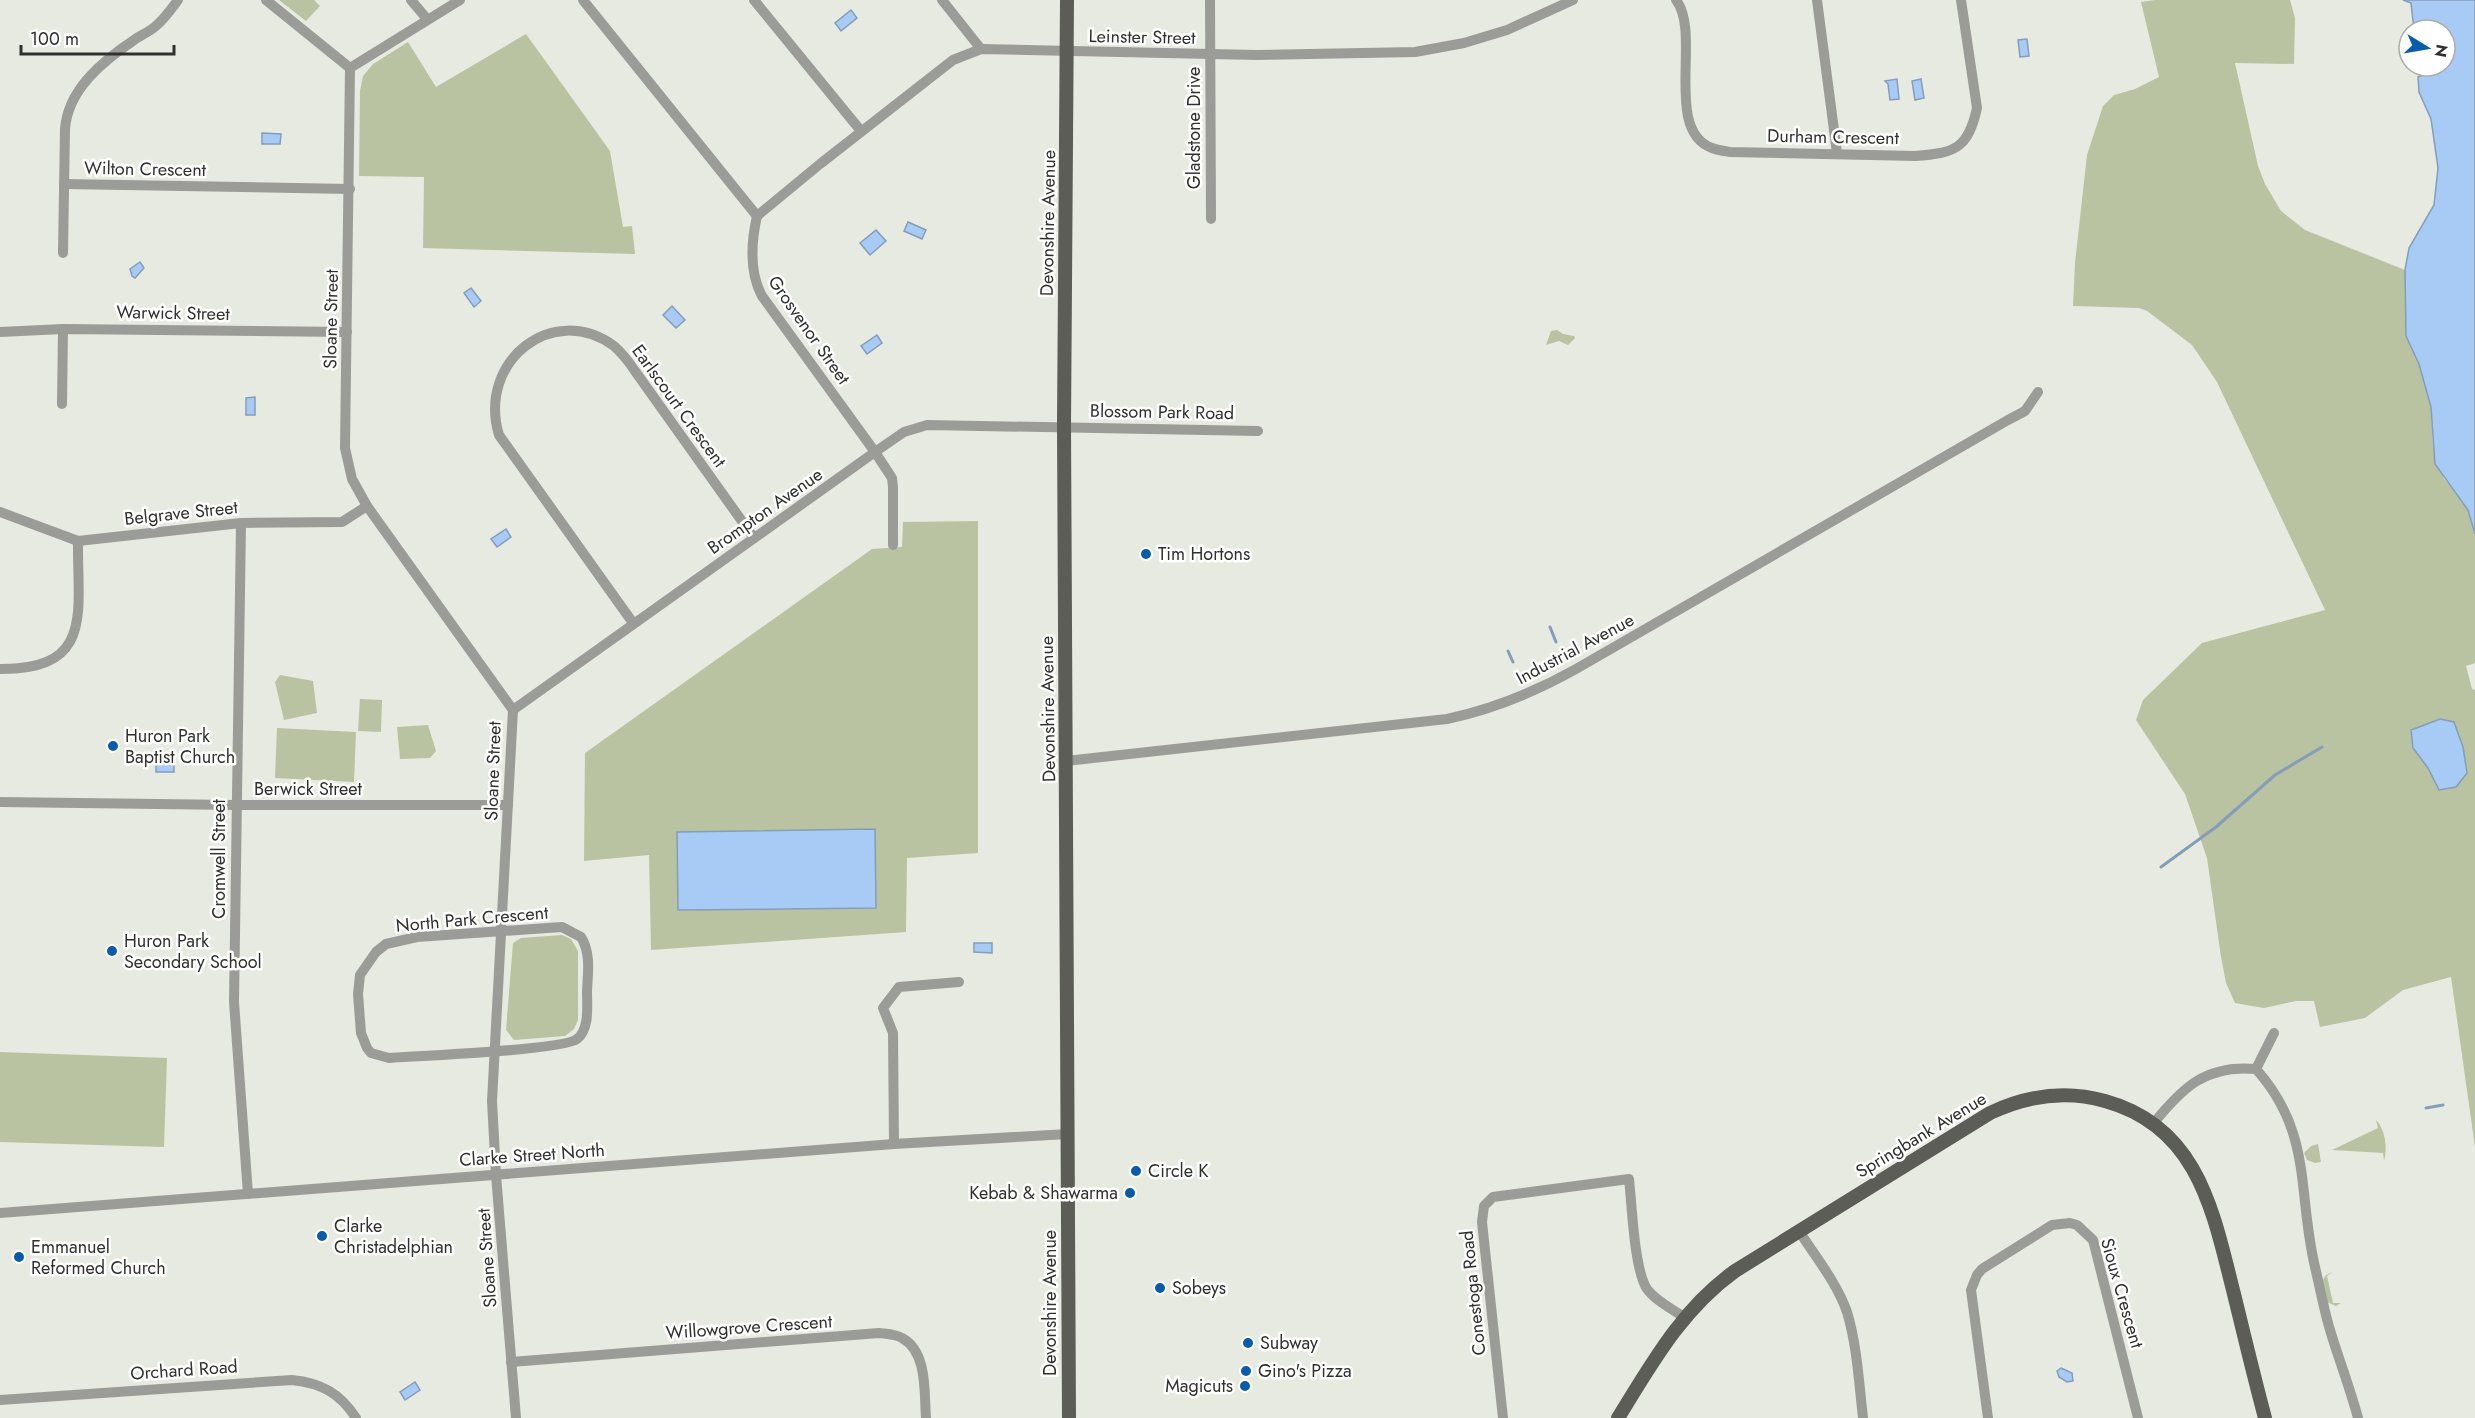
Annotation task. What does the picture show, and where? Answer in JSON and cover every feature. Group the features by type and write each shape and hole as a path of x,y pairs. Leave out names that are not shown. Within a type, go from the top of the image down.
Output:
{"main road":[{"name":"Devonshire Avenue","path":"1067,0 1064,426 1069,1418"},
{"name":"Springbank Avenue","path":"1618,1418 1684,1317 1721,1281 1982,1117 2025,1100 2060,1095 2087,1097 2124,1107 2153,1124 2182,1152 2209,1200 2265,1418"}],"street":[{"name":"Wilton Crescent","path":"178,0 157,26 110,57 72,101 66,116 64,184 350,189"},
{"path":"266,0 350,68 460,0"},
{"path":"411,0 427,19"},
{"path":"583,0 757,216"},
{"path":"754,0 861,131"},
{"path":"942,0 981,49"},
{"name":"Gladstone Drive","path":"1210,0 1211,219"},
{"name":"Leinster Street","path":"757,216 953,60 981,49 1209,54 1415,52 1464,43 1507,30 1573,0"},
{"name":"Durham Crescent","path":"1676,0 1685,18 1688,116 1695,134 1710,148 1730,152 1915,156 1940,154 1954,150 1973,125 1977,108 1961,0"},
{"path":"1817,0 1837,153"},
{"name":"Sloane Street","path":"350,68 346,454 352,479 367,506 513,710 492,1108 516,1418"},
{"path":"63,253 64,184"},
{"name":"Grosvenor Street","path":"757,216 753,233 753,271 759,292 892,478 893,545"},
{"path":"62,404 63,329"},
{"name":"Warwick Street","path":"0,332 63,329 347,332"},
{"name":"Earlscourt Crescent","path":"633,623 499,435 494,414 498,384 509,360 529,342 545,335 576,332 603,340 614,347 635,370 754,538"},
{"name":"Industrial Avenue","path":"1066,761 1447,719 1505,703 1576,669 2025,411 2038,392"},
{"name":"Brompton Avenue","path":"513,710 904,432 927,425 1064,426"},
{"name":"Blossom Park Road","path":"1064,426 1258,431"},
{"name":"Belgrave Street","path":"0,512 78,541 241,523 342,522 367,506"},
{"name":"Cromwell Street","path":"241,523 234,1002 248,1194"},
{"path":"0,669 19,669 47,664 68,645 76,628 78,614 78,541"},
{"name":"Berwick Street","path":"0,801 236,806 508,805"},
{"name":"North Park Crescent","path":"562,927 581,937 588,956 586,1024 579,1038 565,1045 389,1058 378,1056 367,1048 360,1033 358,986 364,967 376,952 386,944 417,937 502,931 562,927"},
{"path":"894,1144 893,1033 883,1008 899,987 959,982"},
{"path":"2256,1069 2274,1033"},
{"path":"2153,1124 2189,1084 2219,1071 2240,1068 2256,1069 2277,1096 2293,1130 2302,1172 2307,1223 2315,1266 2330,1329 2350,1386 2358,1418"},
{"name":"Clarke Street North","path":"0,1214 894,1144 1068,1134"},
{"name":"Conestoga Road","path":"1503,1418 1482,1222 1484,1206 1492,1197 1629,1179 1637,1252 1644,1284 1655,1297 1684,1317"},
{"name":"Sioux Crescent","path":"1988,1418 1971,1290 1974,1282 1982,1269 2052,1226 2070,1223 2082,1228 2093,1240 2138,1418"},
{"path":"1800,1231 1846,1311 1854,1344 1863,1418"},
{"name":"Willowgrove Crescent","path":"511,1362 879,1333 891,1334 901,1337 916,1352 922,1367 926,1418"},
{"name":"Orchard Road","path":"0,1400 292,1380 316,1384 332,1391 344,1401 356,1418"}],"green space":[{"path":"279,0 314,0 320,6 306,21"},
{"path":"2155,0 2290,0 2295,18 2294,64 2235,63 2258,166 2265,184 2281,211 2305,230 2405,270 2406,336 2419,364 2431,407 2433,447 2444,479 2455,490 2468,510 2475,534 2475,663 2466,666 2472,689 2475,690 2475,1147 2451,977 2403,990 2365,1018 2320,1027 2314,1001 2296,1001 2264,1008 2235,1003 2226,983 2207,858 2185,794 2136,720 2143,700 2202,643 2325,610 2217,382 2192,345 2147,311 2139,308 2073,306 2075,263 2087,155 2103,106 2114,95 2135,89 2159,77 2141,2"},
{"path":"526,34 610,151 623,227 632,226 635,254 423,248 424,177 359,176 360,91 363,76 373,64 408,42 436,87"},
{"path":"1557,330 1575,338 1568,345 1559,341 1546,345 1551,331"},
{"path":"978,521 978,853 907,858 906,932 651,950 649,855 584,861 585,753 872,549 902,547 903,522"},
{"path":"280,675 313,681 317,713 284,720 275,682"},
{"path":"360,699 382,700 381,732 358,731"},
{"path":"428,725 436,751 430,758 400,759 397,727"},
{"path":"277,728 356,732 354,782 275,778"},
{"path":"562,935 571,939 578,951 578,1020 574,1029 565,1036 514,1040 506,1030 513,943 521,938"},
{"path":"0,1052 167,1058 164,1147 0,1142"},
{"path":"2376,1120 2382,1128 2385,1139 2384,1161 2383,1153 2332,1150 2378,1128"},
{"path":"2318,1144 2321,1162 2315,1163 2307,1160 2304,1153 2311,1146"},
{"path":"2333,1272 2327,1276 2333,1303 2341,1303 2336,1306 2327,1302 2323,1280 2326,1275"}],"water":[{"path":"2403,0 2475,0 2475,534 2468,510 2435,464 2431,407 2419,364 2406,336 2405,270 2409,248 2434,205 2438,168 2431,119 2419,92 2418,78 2457,78 2457,18 2413,18 2411,3"},
{"path":"851,10 857,18 841,31 835,23"},
{"path":"2027,39 2029,56 2020,57 2018,40"},
{"path":"1897,79 1899,99 1890,100 1888,84 1885,81"},
{"path":"1921,79 1924,98 1915,100 1912,81"},
{"path":"262,133 281,134 280,144 262,144"},
{"path":"908,222 926,230 922,239 904,231"},
{"path":"876,230 886,241 870,255 860,243"},
{"path":"140,262 144,268 135,278 130,269"},
{"path":"471,288 481,301 474,307 464,293"},
{"path":"672,306 685,320 676,328 663,315"},
{"path":"877,335 882,343 867,354 861,346"},
{"path":"255,397 255,415 246,415 246,398"},
{"path":"506,529 511,537 497,547 491,539"},
{"path":"2440,719 2454,722 2463,747 2467,773 2456,787 2439,790 2428,768 2413,748 2411,730"},
{"path":"156,762 174,762 174,772 156,772"},
{"path":"875,829 876,908 678,910 677,832"},
{"path":"974,943 992,943 992,953 974,952"},
{"path":"2061,1368 2072,1373 2073,1381 2067,1382 2059,1377 2057,1371"},
{"path":"415,1382 420,1390 405,1400 400,1392"}],"waterway":[{"path":"1550,627 1556,642"},
{"path":"1508,651 1513,662"},
{"path":"2161,867 2216,827 2275,775 2322,747"},
{"path":"2426,1108 2443,1105"}],"place":[{"name":"Tim Hortons","path":"1146,554"},
{"name":"Huron Park Baptist Church","path":"113,746"},
{"name":"Huron Park Secondary School","path":"112,951"},
{"name":"Circle K","path":"1136,1171"},
{"name":"Kebab & Shawarma","path":"1130,1193"},
{"name":"Clarke Christadelphian","path":"322,1236"},
{"name":"Emmanuel Reformed Church","path":"19,1257"},
{"name":"Sobeys","path":"1160,1288"},
{"name":"Subway","path":"1248,1343"},
{"name":"Gino's Pizza","path":"1246,1371"},
{"name":"Magicuts","path":"1245,1386"}]}
